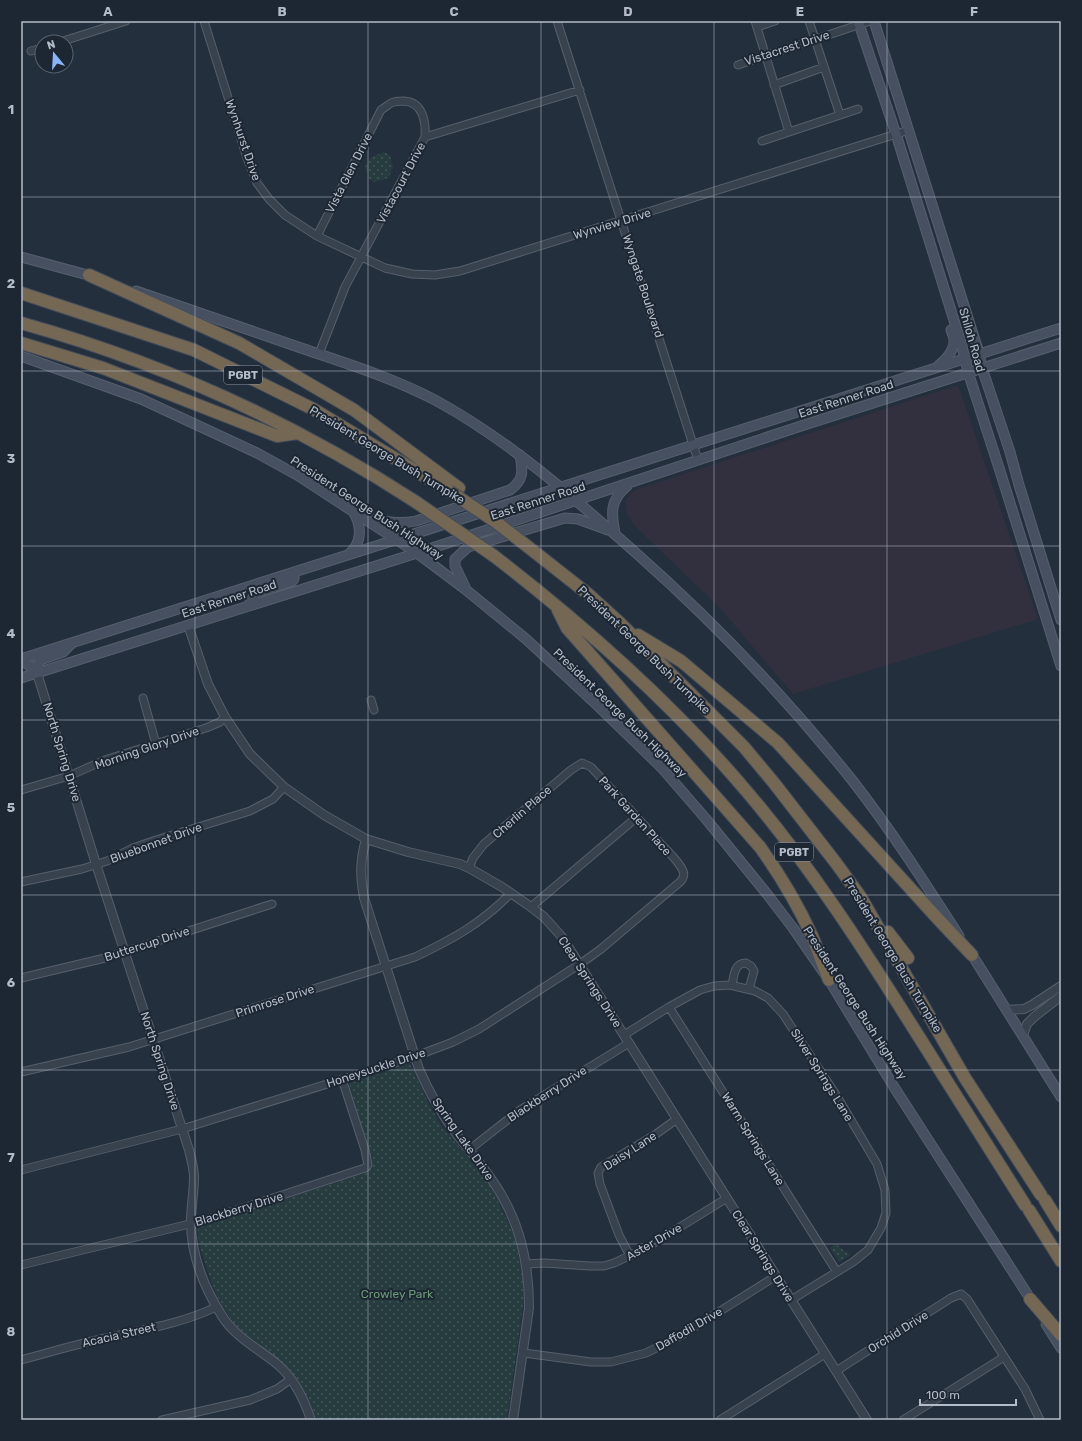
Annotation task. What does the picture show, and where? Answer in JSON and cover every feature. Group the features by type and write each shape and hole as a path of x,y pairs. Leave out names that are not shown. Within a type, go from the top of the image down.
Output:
{"highway":[{"path":"89,275 253,350 354,410 454,490"},
{"name":"President George Bush Turnpike","path":"21,293 194,350 313,409 454,490 588,594 621,624 744,747 836,863 860,896 965,1078 1061,1226"},
{"name":"President George Bush Turnpike","path":"21,323 91,345 164,372 243,406 298,433 360,467 416,502 494,556 554,604 619,660 734,776 780,832 823,890 864,949 1061,1261"},
{"path":"21,343 103,368 277,436 298,433"},
{"path":"554,604 567,628 760,847 800,912 813,938 828,980"},
{"path":"621,624 681,660 778,743 972,955"},
{"path":"860,896 908,958"},
{"path":"1030,1299 1061,1335"}],"main road":[{"name":"Shiloh Road","path":"874,21 944,240 979,353 982,368 1014,466 1061,620"},
{"name":"Shiloh Road","path":"859,23 896,134 968,372 1061,666"},
{"path":"930,244 944,240"},
{"path":"21,257 89,275 381,376 431,399 468,419 503,442 577,500 652,566 714,626 814,735 852,781 893,835 972,955 1061,1097"},
{"path":"935,368 944,362 954,341 938,285 940,277"},
{"name":"East Renner Road","path":"21,660 1061,328"},
{"name":"East Renner Road","path":"21,678 417,553 968,372 1061,344"},
{"name":"President George Bush Highway","path":"21,356 141,399 257,453 297,475 417,553 465,589 526,639 661,767 706,819 767,894 828,980 894,1087 1061,1348"},
{"path":"852,410 852,402 858,392"},
{"path":"805,425 816,415 816,406"},
{"path":"353,512 376,519 404,524 510,490 521,480 520,455"},
{"path":"1000,471 1014,466"},
{"path":"615,533 612,518 613,506 615,499 620,492 629,484"},
{"path":"347,556 354,550 359,541 360,530 358,520 353,512"},
{"path":"465,589 455,566 455,559 468,546 565,518 578,519 615,533"},
{"path":"248,606 255,594 292,581 294,579 294,573"},
{"path":"183,608 188,625"},
{"path":"1051,634 1061,634"},
{"path":"37,673 40,660 63,652 73,643"},
{"path":"21,660 37,673"}],"street":[{"path":"74,38 126,21"},
{"name":"Wynhurst Drive","path":"204,21 245,151 257,183 269,199 285,215 316,236"},
{"name":"Wyngate Boulevard","path":"557,21 698,460"},
{"path":"775,21 756,24 789,132"},
{"path":"809,21 840,115"},
{"name":"Vistacrest Drive","path":"738,65 859,23 870,21"},
{"path":"774,85 824,68"},
{"name":"Vistacourt Drive","path":"319,354 345,287 425,138 580,90"},
{"name":"Vista Glen Drive","path":"316,236 381,110 391,103 398,101 414,103 424,116 426,126 425,138"},
{"path":"762,141 858,109"},
{"name":"Wynview Drive","path":"316,236 385,268 412,274 435,275 460,271 909,130"},
{"name":"Clear Springs Drive","path":"188,625 208,684 225,717 250,754 284,787 324,816 366,839 408,852 460,864 469,868 512,893 531,907 544,917 562,937 867,1420"},
{"name":"North Spring Drive","path":"37,673 96,864 189,1150 194,1177 191,1224 196,1258 206,1286 223,1318 238,1334 278,1365 291,1379 306,1403 311,1420"},
{"path":"143,698 156,744"},
{"path":"371,700 374,710"},
{"name":"Morning Glory Drive","path":"21,790 69,776 105,760 206,728 220,722 225,717"},
{"name":"Park Garden Place","path":"582,762 591,767 637,817 683,870 684,874"},
{"name":"Cherlin Place","path":"469,868 473,858 492,837 582,762"},
{"name":"Bluebonnet Drive","path":"21,882 82,869 156,840 250,811 273,799 284,787"},
{"path":"531,907 637,817"},
{"name":"Spring Lake Drive","path":"366,839 360,870 364,898 414,1057 430,1092 455,1132 491,1178 503,1197 515,1223 526,1264 529,1308 524,1353 513,1420"},
{"name":"Honeysuckle Drive","path":"21,1170 182,1129 414,1057 467,1036 601,949 680,882 684,874"},
{"name":"Primrose Drive","path":"21,1072 129,1047 415,957 441,945 480,922 512,893"},
{"name":"Buttercup Drive","path":"21,978 125,952 272,904"},
{"path":"732,985 736,968 739,964 746,963 754,970 749,989"},
{"name":"Silver Springs Lane","path":"624,1035 700,990 714,986 732,985 749,989 768,998 783,1014 842,1104 882,1175 886,1190 886,1213 881,1228 868,1250 853,1262 792,1300"},
{"path":"1006,1010 1024,1009 1061,986"},
{"path":"1023,1035 1030,1020 1061,996"},
{"name":"Warm Springs Lane","path":"669,1007 837,1272"},
{"name":"Blackberry Drive","path":"469,1150 496,1127 520,1110 629,1043"},
{"name":"Blackberry Drive","path":"21,1265 191,1224 365,1168 368,1165 366,1155 342,1079"},
{"name":"Daisy Lane","path":"630,1256 619,1235 600,1184 598,1173 601,1167 656,1134 677,1119"},
{"name":"Aster Drive","path":"526,1264 544,1263 604,1266 614,1263 646,1248 727,1198"},
{"name":"Daffodil Drive","path":"524,1353 590,1362 612,1362 646,1353 682,1335 776,1276"},
{"name":"Orchid Drive","path":"836,1371 951,1298 961,1294 967,1299 1004,1357"},
{"name":"Acacia Street","path":"21,1360 104,1338 175,1322 200,1315 216,1307"},
{"path":"720,1420 825,1354"},
{"path":"903,1420 1004,1357 1025,1389 1040,1420"},
{"path":"162,1420 250,1400 277,1389 291,1379"}],"shaded area":[{"path":"958,385 1038,619 793,694 720,608 635,526 627,514 625,500 635,490"}],"green space":[{"path":"384,152 390,155 393,168 388,178 375,182 369,179 365,167 371,157"},
{"name":"Crowley Park","path":"410,1064 441,1125 490,1184 515,1237 523,1280 523,1305 507,1420 317,1420 303,1389 289,1371 273,1355 241,1330 229,1316 214,1289 200,1247 198,1227 365,1173 370,1157 349,1083"},
{"path":"836,1244 846,1252 847,1251 850,1255 839,1262 830,1248"}]}
